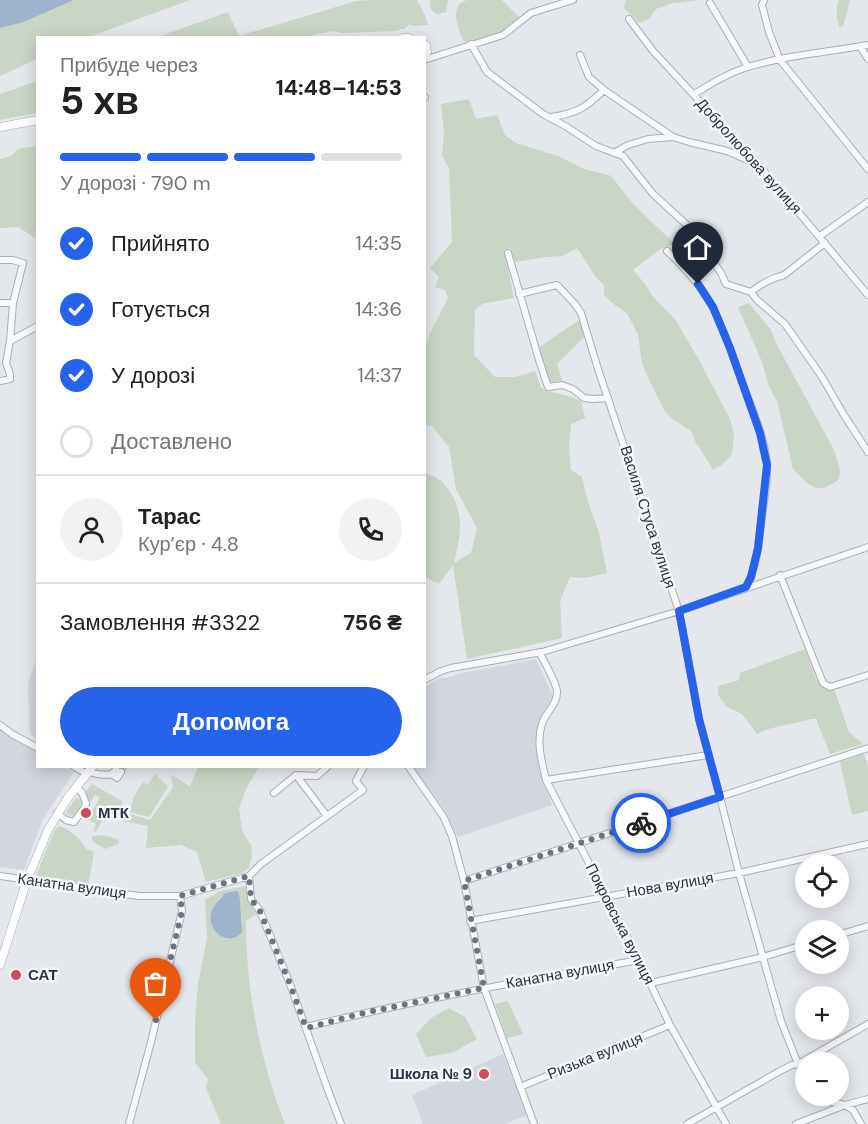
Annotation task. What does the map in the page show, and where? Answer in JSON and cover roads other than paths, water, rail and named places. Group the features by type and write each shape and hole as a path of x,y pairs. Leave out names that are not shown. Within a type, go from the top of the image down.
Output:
{"main road":[{"path":"0,127 36,120"},
{"path":"0,965 27,880 48,830 57,813 90,771"}],"street":[{"path":"426,57 503,35 531,13 573,0"},
{"path":"764,0 762,5 769,32 780,60 868,170"},
{"path":"710,3 748,67"},
{"name":"Добролюбова вулиця","path":"629,19 653,51 758,164 868,295"},
{"path":"471,44 487,72 543,114 567,126 596,146 623,156 653,194 688,226 721,273 726,284 751,292 785,324 822,377 868,452"},
{"path":"693,94 718,79 748,67 868,45"},
{"path":"860,46 868,59"},
{"path":"580,55 589,77 604,90 673,137 727,151 758,164"},
{"path":"551,117 571,114 579,110 604,90"},
{"path":"614,153 628,145 648,139 673,137"},
{"path":"820,236 868,202"},
{"path":"751,292 784,275 825,243"},
{"path":"667,251 698,284 713,307 760,433 767,465 766,481 758,548 751,577 746,587"},
{"path":"508,253 548,387 562,385 573,389 584,398 608,398"},
{"path":"0,381 10,379 6,363 13,303 23,263 1,260"},
{"name":"Василя Стуса вулиця","path":"519,294 557,285 581,313 679,611 708,755 781,1021 795,1056"},
{"path":"0,303 13,303"},
{"path":"10,341 36,327"},
{"path":"426,679 451,668 539,652 679,611 868,547"},
{"path":"780,575 823,683 830,687 868,675"},
{"name":"Покровська вулиця","path":"539,652 557,689 556,700 545,716 540,734 546,780 651,983 670,1025 726,1124"},
{"path":"0,725 36,747"},
{"path":"464,881 868,748"},
{"path":"546,780 708,755"},
{"path":"274,793 296,775 317,776 326,768"},
{"name":"Канатна вулиця","path":"0,876 139,896 180,896 249,876 261,864 363,790 356,781 363,768"},
{"path":"409,768 443,816 452,836 464,881 484,988 534,1124"},
{"path":"90,771 98,775 116,772"},
{"path":"296,775 327,816"},
{"path":"57,813 66,820 74,822 85,807 86,803 82,793 76,787"},
{"name":"Нова вулиця","path":"470,921 739,873 868,844"},
{"path":"249,876 251,899 260,911 290,984 341,1124"},
{"path":"129,1124 182,911 180,896"},
{"path":"849,932 868,926"},
{"path":"651,983 795,947"},
{"name":"Канатна вулиця","path":"306,1028 364,1013 484,988 639,960"},
{"path":"819,1052 868,1024"},
{"name":"Ризька вулиця","path":"520,1087 670,1025"},
{"path":"687,1124 780,1071 795,1065"},
{"path":"849,1104 868,1099"},
{"path":"796,1124 842,1106"},
{"path":"847,1106 854,1110 861,1124"}],"water":[{"path":"0,0 74,0 24,22 0,28"},
{"path":"238,891 242,932 237,937 225,938 212,926 212,911 225,893"}],"tunnel":[{"path":"121,772 124,768"}],"place":[{"name":"МТК","path":"86,813"},
{"name":"САТ","path":"16,975"},
{"name":"Школа № 9","path":"484,1074"}]}
